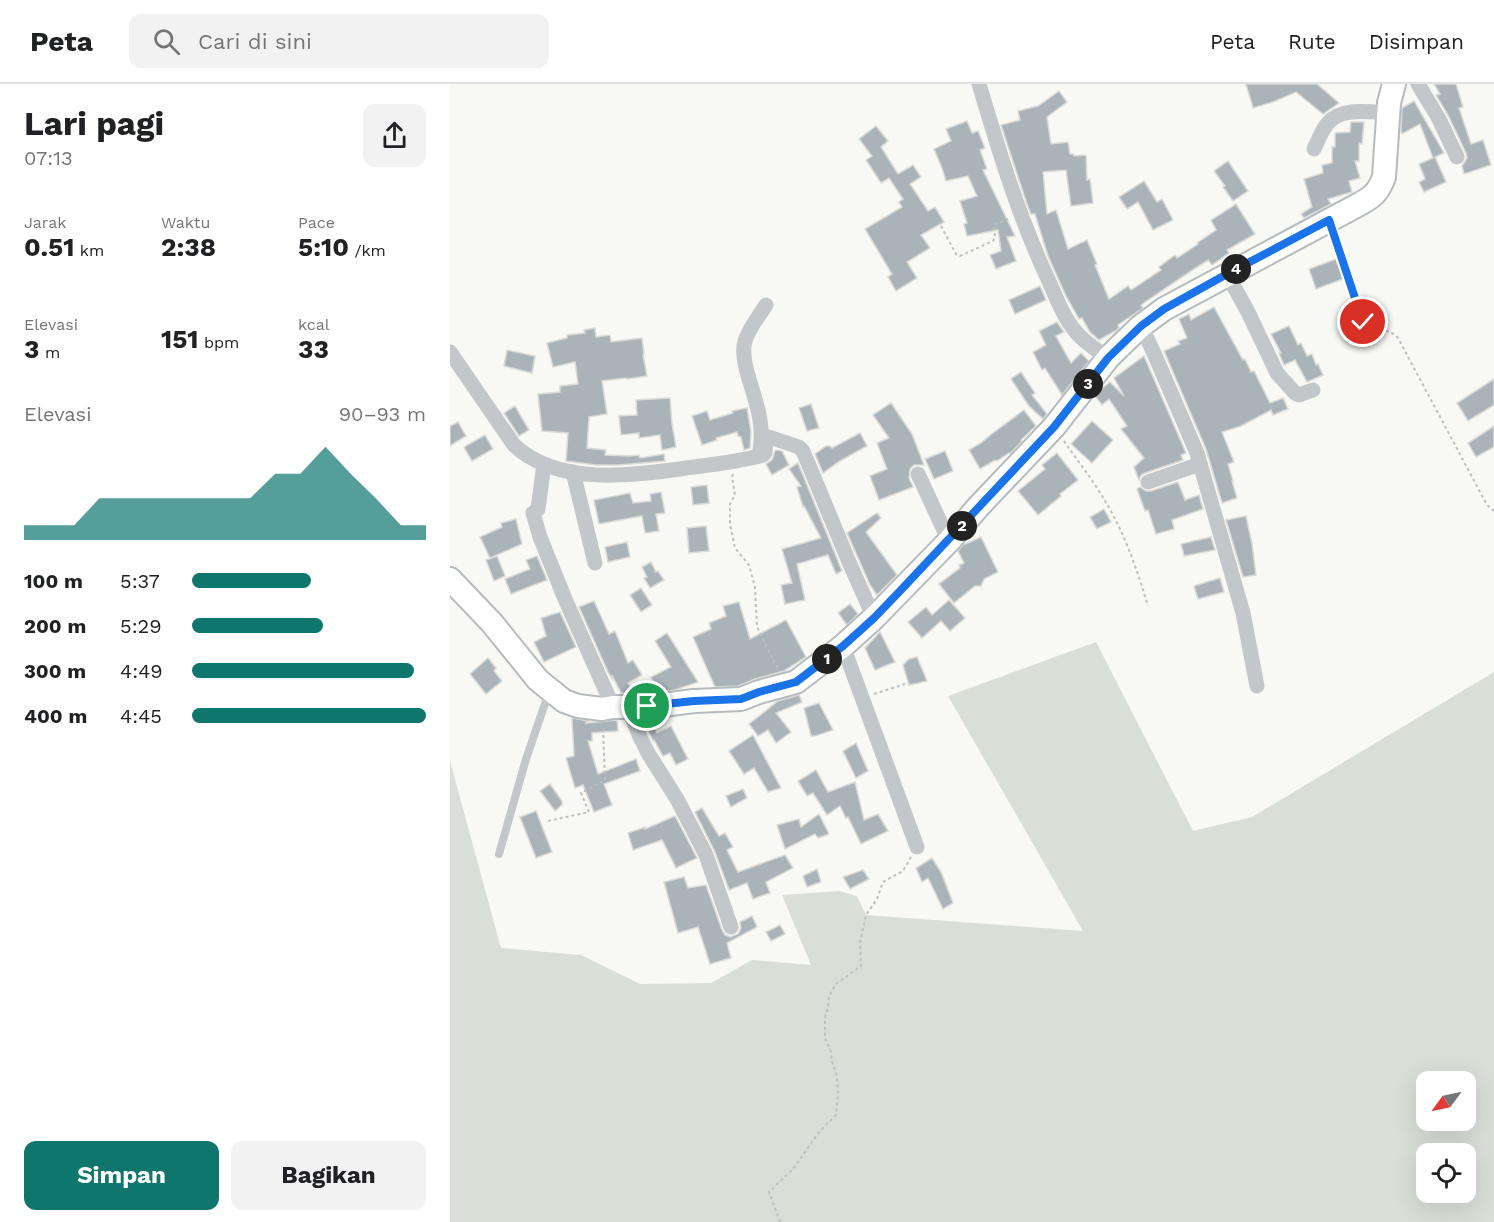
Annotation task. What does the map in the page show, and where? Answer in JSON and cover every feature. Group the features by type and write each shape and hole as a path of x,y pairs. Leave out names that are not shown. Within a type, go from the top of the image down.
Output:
{"main road":[{"path":"450,579 492,623 529,670 550,691 564,701 578,706 614,708 741,699 796,682 843,646 874,618 949,541 1054,427 1108,358 1141,326 1164,309 1369,199 1380,189 1384,177 1390,97 1394,84"}],"street":[{"path":"979,84 1020,215 1037,257 1064,314 1075,331 1108,358"},
{"path":"1418,84 1439,119 1457,157"},
{"path":"1314,149 1325,126 1330,120 1342,114 1389,113"},
{"path":"1227,274 1277,373 1299,395 1313,390"},
{"path":"755,458 761,449 761,434 744,349 745,340 766,305"},
{"path":"1141,326 1200,464 1243,613 1257,686"},
{"path":"450,352 514,445 530,458 573,472 628,476 755,458 764,454 766,440 769,437 802,448 874,618"},
{"path":"544,464 538,508 533,513 537,530 614,708 640,737 677,799 706,855 731,927"},
{"path":"1148,482 1200,464"},
{"path":"573,472 595,563"},
{"path":"918,474 949,541"},
{"path":"843,646 917,847"}],"lane":[{"path":"499,854 526,759 550,691"}],"path":[{"path":"941,226 956,254 960,256 995,240 995,224 1020,215"},
{"path":"1329,220 1363,322 1390,332 1398,338 1487,505 1494,511"},
{"path":"1054,427 1109,508 1133,559 1148,606"},
{"path":"739,460 732,477 735,495 730,504 730,524 735,548 749,565 755,587 757,627 787,685"},
{"path":"863,698 905,684"},
{"path":"548,821 589,812 581,793 605,780 605,756 614,708"},
{"path":"780,1222 769,1192 793,1169 819,1132 836,1115 837,1076 825,1038 825,1018 829,996 836,984 861,966 860,943 866,915 877,899 883,882 903,871 917,847"}],"shaded area":[{"path":"1096,642 1193,831 1252,817 1494,672 1494,1222 450,1222 450,761 501,948 581,955 640,984 711,983 752,960 811,965 782,895 839,891 857,896 866,915 1083,931 948,696"}],"building":[{"path":"1246,84 1317,84 1339,103 1323,114 1296,92 1253,108"},
{"path":"1434,84 1456,84 1463,107 1459,108 1471,144 1483,140 1491,165 1464,174 1462,166 1467,158 1466,153 1436,95 1440,94"},
{"path":"1059,91 1067,102 1047,117 1051,144 1068,142 1070,154 1086,155 1087,180 1090,179 1093,203 1071,206 1066,170 1043,172 1047,214 1056,210 1068,249 1087,240 1109,299 1128,286 1131,290 1161,270 1159,267 1175,255 1177,258 1198,244 1216,230 1211,220 1236,204 1255,234 1227,250 1229,253 1212,265 1208,260 1188,273 1141,305 1143,308 1118,325 1117,330 1099,340 1090,332 1082,318 1079,319 1066,296 1048,256 1035,214 1031,214 1027,204 1001,125 1020,120 1018,111 1038,106"},
{"path":"1414,101 1444,153 1435,157 1446,182 1424,192 1419,182 1425,179 1419,164 1433,158 1420,124 1402,134 1401,131 1402,108"},
{"path":"967,121 972,133 978,131 985,148 980,150 987,169 983,170 1015,236 1007,237 1016,261 996,269 990,255 1001,251 998,230 967,236 964,224 967,223 960,201 977,196 968,176 946,181 934,149 951,141 946,129"},
{"path":"1351,122 1364,122 1362,144 1359,143 1359,161 1355,161 1360,178 1349,181 1352,192 1328,199 1331,204 1304,218 1301,214 1312,207 1304,179 1323,173 1322,165 1332,163 1335,133 1350,132"},
{"path":"876,126 888,141 881,147 898,174 913,165 921,177 910,184 928,211 935,207 944,222 921,235 930,248 907,262 917,278 896,291 888,277 892,274 865,229 902,207 899,202 903,199 889,178 881,183 866,160 872,156 859,139"},
{"path":"1228,161 1248,191 1233,201 1214,171"},
{"path":"1144,181 1157,202 1162,199 1173,220 1153,230 1138,202 1127,209 1119,197"},
{"path":"1336,259 1343,279 1316,289 1309,269"},
{"path":"1040,286 1046,300 1015,314 1009,300"},
{"path":"1214,307 1243,360 1245,359 1251,372 1254,371 1270,403 1283,398 1288,409 1273,415 1271,410 1241,426 1222,432 1234,462 1228,464 1237,498 1222,503 1206,449 1164,351 1180,344 1178,341 1187,338 1179,319 1189,314 1191,320"},
{"path":"1057,322 1064,332 1056,336 1071,363 1081,353 1089,361 1062,395 1045,368 1042,370 1033,352 1046,345 1039,331"},
{"path":"1289,326 1298,345 1301,343 1307,356 1312,354 1323,375 1307,382 1295,360 1284,365 1279,353 1281,353 1271,334"},
{"path":"595,328 596,337 610,335 611,342 642,338 647,376 602,381 607,414 589,417 587,448 606,450 605,455 639,455 640,458 664,454 665,461 596,465 566,461 568,433 542,431 538,394 560,392 560,386 578,384 575,362 553,367 547,343"},
{"path":"507,350 535,356 532,373 504,366"},
{"path":"1144,356 1186,453 1181,455 1183,460 1145,473 1139,480 1134,467 1144,458 1121,429 1127,426 1109,399 1102,405 1095,396 1110,382 1124,396 1114,378"},
{"path":"1021,372 1035,393 1032,395 1047,414 1043,419 1029,406 1011,379"},
{"path":"1494,379 1494,405 1468,421 1457,403"},
{"path":"670,398 676,447 662,450 660,435 639,438 639,433 621,435 619,416 637,415 636,400"},
{"path":"891,403 912,434 924,465 914,465 910,469 909,478 913,487 879,500 870,476 887,469 877,443 889,438 873,415"},
{"path":"811,404 819,428 807,431 799,408"},
{"path":"515,406 529,430 519,436 504,413"},
{"path":"747,408 751,432 750,448 744,450 741,437 737,432 702,445 692,416 707,411 710,420"},
{"path":"1024,410 1036,426 1010,454 980,469 969,450"},
{"path":"1092,421 1113,440 1092,463 1071,444"},
{"path":"458,422 466,436 450,446 450,426"},
{"path":"1494,426 1494,447 1476,457 1468,443"},
{"path":"860,433 867,446 823,473 815,454 826,446 832,448"},
{"path":"485,435 493,449 472,461 464,447"},
{"path":"777,450 782,451 789,465 772,475 766,464 772,460"},
{"path":"945,451 953,471 934,479 925,459"},
{"path":"1057,453 1078,480 1038,515 1018,491 1045,469 1042,465"},
{"path":"798,463 842,571 836,574 828,555 797,564 805,600 785,604 781,585 792,583 782,549 821,538 803,507 797,487 801,486 789,469"},
{"path":"1178,482 1185,500 1199,495 1203,509 1172,520 1174,529 1156,534 1148,510 1145,511 1137,489 1140,487 1151,491"},
{"path":"707,485 709,503 693,505 691,487"},
{"path":"661,492 665,513 656,514 659,531 645,533 642,516 599,524 594,500 630,493 633,503 651,501 650,494"},
{"path":"1104,509 1111,522 1097,529 1090,517"},
{"path":"877,513 881,518 866,532 897,575 877,595 870,585 847,533"},
{"path":"1246,516 1256,575 1243,577 1226,520"},
{"path":"516,519 522,544 490,558 480,537 502,527 501,523"},
{"path":"706,526 709,551 689,553 687,528"},
{"path":"981,537 998,572 984,579 981,586 975,586 954,603 939,584 964,563 958,551 963,545"},
{"path":"1211,537 1215,550 1184,556 1181,544"},
{"path":"627,542 630,557 608,562 605,547"},
{"path":"497,556 505,576 494,581 486,560"},
{"path":"537,556 547,580 511,594 505,579 530,569 526,560"},
{"path":"651,562 656,572 658,571 664,580 650,588 644,578 647,577 642,567"},
{"path":"1220,578 1224,592 1198,599 1194,586"},
{"path":"641,588 652,605 641,612 630,595"},
{"path":"949,600 965,618 950,631 941,621 922,638 908,622 926,607 932,615"},
{"path":"594,601 609,634 615,631 628,663 633,660 642,675 628,683 634,693 621,693 612,675 612,679 579,607"},
{"path":"739,602 750,639 786,620 806,657 784,671 738,686 715,687 693,637 711,629 709,623 726,616 723,606"},
{"path":"850,604 858,614 847,625 838,613"},
{"path":"560,612 576,647 544,662 534,642 546,636 541,618"},
{"path":"880,632 895,662 875,670 865,648"},
{"path":"667,633 698,682 675,690 659,692 651,677 671,667 655,641"},
{"path":"917,657 927,681 909,685 903,665 909,659"},
{"path":"488,658 502,681 486,694 470,674"},
{"path":"799,695 802,702 776,713 791,732 776,743 768,730 758,736 749,724 778,701"},
{"path":"819,703 833,730 811,736 804,708"},
{"path":"572,718 588,721 586,723 617,720 618,731 592,733 592,741 588,741 598,774 636,759 640,771 604,784 612,805 594,812 583,785 575,788 566,758 574,756"},
{"path":"644,720 650,720 657,733 671,726 688,759 676,765 670,753 663,756 653,741"},
{"path":"753,735 781,788 768,792 754,768 744,774 729,751"},
{"path":"856,743 868,771 856,778 843,751"},
{"path":"816,770 828,792 855,782 864,820 878,814 888,831 861,844 840,806 827,815 813,793 807,796 798,781"},
{"path":"550,784 562,801 562,805 555,811 540,791"},
{"path":"743,789 747,798 731,807 726,796"},
{"path":"702,808 719,836 725,833 733,847 727,850 738,872 785,855 793,868 766,882 770,893 753,899 747,883 729,890 715,852 695,812"},
{"path":"536,811 552,852 536,858 520,817"},
{"path":"819,814 829,834 818,838 815,834 785,849 777,825 799,819 801,827"},
{"path":"675,816 697,858 676,868 662,840 633,850 628,833 645,827 645,829"},
{"path":"932,858 941,872 953,903 943,909 928,878 922,882 916,868"},
{"path":"817,869 821,882 807,887 803,876"},
{"path":"863,870 869,879 850,889 843,877"},
{"path":"684,877 688,888 706,885 725,935 730,937 738,934 741,928 740,922 752,916 757,927 727,943 731,958 710,964 698,927 678,933 664,882"},
{"path":"780,925 785,934 771,941 766,932"}],"route":[{"path":"647,706 741,699 796,682 820,665 874,618 949,541 1054,427 1108,358 1141,326 1164,309 1329,220 1363,322"}]}
